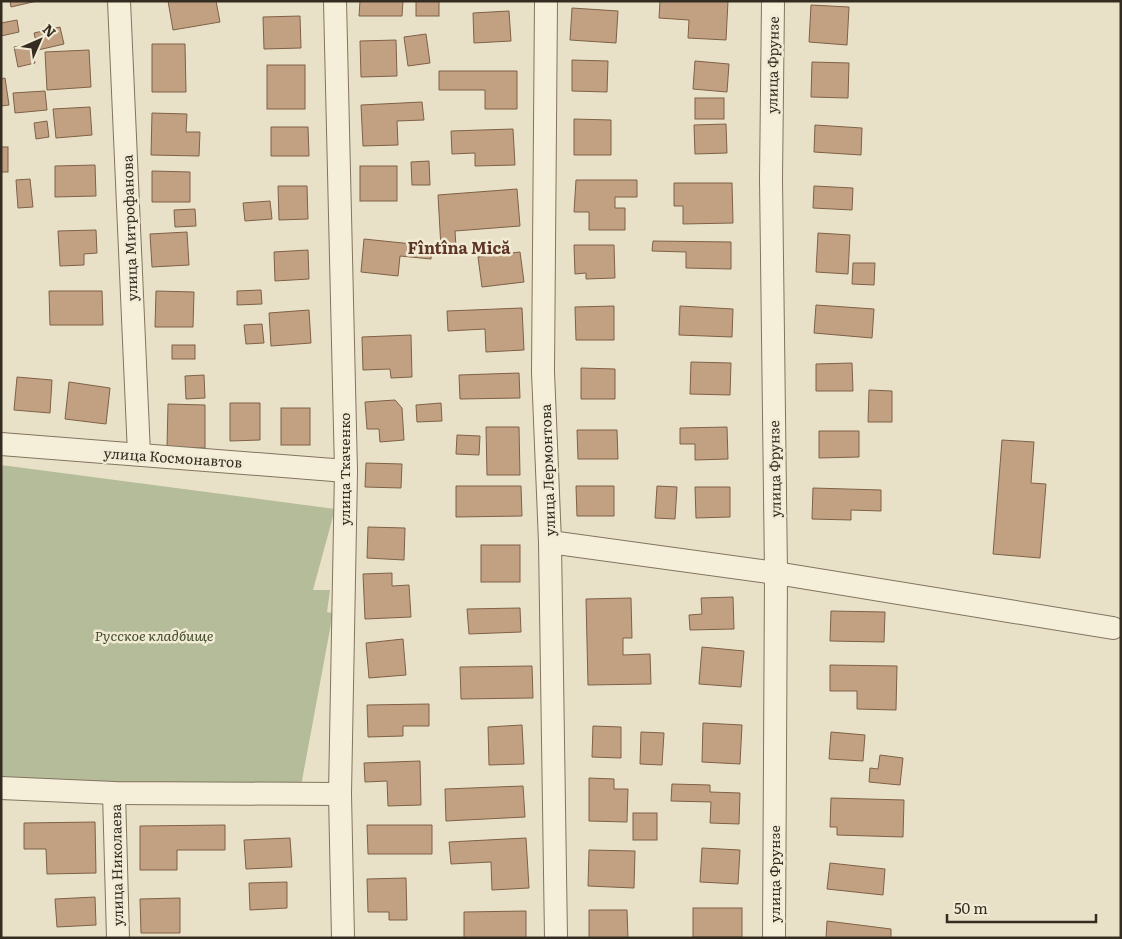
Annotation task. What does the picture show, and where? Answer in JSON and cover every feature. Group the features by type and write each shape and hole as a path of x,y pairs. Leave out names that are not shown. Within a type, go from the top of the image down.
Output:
{"street":[{"name":"улица Митрофанова","path":"119,1 139,454"},
{"name":"улица Ткаченко","path":"335,1 346,471 340,794 343,938"},
{"name":"улица Лермонтова","path":"546,1 543,372 550,542 556,938"},
{"name":"улица Фрунзе","path":"773,1 770,179 776,573 774,938"},
{"name":"улица Космонавтов","path":"1,444 346,471"},
{"path":"550,542 776,573 1113,628"},
{"path":"1,788 114,793 340,794"},
{"name":"улица Николаева","path":"114,793 118,938"}],"green space":[{"name":"Русское кладбище","path":"1,465 335,509 313,590 330,590 327,612 333,613 301,786 1,781"}],"building":[{"path":"10,1 37,1 11,7"},
{"path":"168,1 216,1 220,22 173,30"},
{"path":"360,1 403,1 402,16 359,16"},
{"path":"416,1 439,1 439,16 416,16"},
{"path":"660,1 728,1 726,40 688,38 689,20 659,18"},
{"path":"811,5 849,7 847,45 809,42"},
{"path":"572,8 618,11 616,43 570,40"},
{"path":"509,11 511,41 474,43 473,13"},
{"path":"300,16 301,48 264,49 263,17"},
{"path":"17,20 19,32 1,36 1,23"},
{"path":"60,27 64,44 38,50 34,33"},
{"path":"426,34 430,63 408,66 404,37"},
{"path":"396,40 397,76 361,77 360,41"},
{"path":"31,44 35,63 18,67 14,47"},
{"path":"152,44 185,44 186,92 152,92"},
{"path":"89,50 91,87 47,90 45,52"},
{"path":"572,60 608,61 607,92 572,91"},
{"path":"695,61 729,64 727,92 693,89"},
{"path":"812,62 849,63 848,98 811,97"},
{"path":"267,65 305,65 305,109 267,109"},
{"path":"439,71 517,71 517,109 485,109 485,90 439,90"},
{"path":"5,78 9,105 1,106 1,79"},
{"path":"45,91 47,110 15,113 13,93"},
{"path":"695,98 724,98 724,119 695,119"},
{"path":"422,102 424,120 397,121 398,145 363,146 361,105"},
{"path":"90,107 92,135 56,138 53,109"},
{"path":"152,113 187,114 186,132 200,132 199,156 151,155"},
{"path":"574,119 611,120 611,155 574,155"},
{"path":"47,121 49,137 36,139 34,123"},
{"path":"726,124 727,153 695,154 694,125"},
{"path":"815,125 862,128 861,155 814,152"},
{"path":"271,127 308,127 309,156 271,156"},
{"path":"513,129 515,165 475,166 475,153 452,154 451,131"},
{"path":"1,147 8,147 8,172 1,172"},
{"path":"429,161 430,185 412,185 411,162"},
{"path":"95,165 96,196 55,197 55,166"},
{"path":"360,166 397,166 397,201 360,201"},
{"path":"152,171 190,172 190,202 152,202"},
{"path":"30,179 33,207 18,208 16,180"},
{"path":"576,180 637,180 637,197 615,197 615,208 625,208 625,230 589,230 589,212 574,212"},
{"path":"674,183 732,183 733,223 683,224 683,206 674,206"},
{"path":"278,186 307,186 308,219 279,220"},
{"path":"814,186 853,188 852,210 813,208"},
{"path":"517,189 520,226 455,231 456,247 441,248 438,195"},
{"path":"270,201 272,219 245,221 243,203"},
{"path":"195,209 196,226 175,227 174,210"},
{"path":"96,230 97,253 84,254 84,265 60,266 58,231"},
{"path":"187,232 189,265 152,267 150,234"},
{"path":"818,233 850,235 848,274 816,272"},
{"path":"364,239 432,246 431,259 400,256 398,276 361,272"},
{"path":"653,241 731,242 731,269 686,268 686,252 652,251"},
{"path":"574,245 614,245 615,278 586,279 586,273 575,274"},
{"path":"308,250 309,279 275,281 274,252"},
{"path":"520,252 524,282 482,287 478,257"},
{"path":"853,263 875,263 874,285 852,284"},
{"path":"261,290 262,304 237,305 237,291"},
{"path":"49,291 102,291 103,325 50,325"},
{"path":"156,291 194,292 193,327 155,327"},
{"path":"816,305 874,309 872,338 814,333"},
{"path":"614,306 614,340 576,340 575,307"},
{"path":"680,306 733,309 732,337 679,335"},
{"path":"522,308 524,350 486,352 485,329 448,331 447,311"},
{"path":"309,310 311,343 271,346 269,313"},
{"path":"262,324 264,343 246,344 244,325"},
{"path":"411,335 412,377 391,378 390,369 363,370 362,337"},
{"path":"172,345 195,345 195,359 172,359"},
{"path":"691,362 731,363 730,395 690,394"},
{"path":"852,363 853,391 816,391 816,364"},
{"path":"581,368 615,369 615,399 581,399"},
{"path":"519,373 520,398 460,399 459,375"},
{"path":"204,375 205,398 186,399 185,376"},
{"path":"17,377 52,380 50,413 14,410"},
{"path":"69,382 110,388 106,424 65,419"},
{"path":"869,390 892,391 892,422 868,422"},
{"path":"395,400 402,408 404,440 380,442 379,429 367,429 365,402"},
{"path":"230,403 260,403 260,440 230,441"},
{"path":"441,403 442,421 417,422 416,405"},
{"path":"168,404 205,405 205,448 167,448"},
{"path":"281,408 310,408 310,445 281,445"},
{"path":"486,427 519,427 520,475 487,475"},
{"path":"727,427 728,459 695,460 695,444 680,444 680,428"},
{"path":"577,430 617,430 618,459 578,459"},
{"path":"819,431 859,431 859,457 819,458"},
{"path":"457,435 480,436 479,455 456,454"},
{"path":"1002,440 1034,442 1031,483 1046,484 1040,558 993,554"},
{"path":"366,463 402,464 401,488 365,487"},
{"path":"456,486 521,486 522,516 456,517"},
{"path":"576,486 614,486 614,516 577,516"},
{"path":"657,486 677,487 675,519 655,518"},
{"path":"695,487 730,487 730,517 696,518"},
{"path":"813,488 881,490 881,511 851,510 851,520 812,519"},
{"path":"368,527 405,528 404,560 367,558"},
{"path":"481,545 520,545 520,582 481,582"},
{"path":"392,573 392,586 409,585 411,617 365,619 363,574"},
{"path":"733,597 734,629 690,630 689,615 702,614 701,598"},
{"path":"631,598 632,638 623,638 623,655 650,654 651,684 588,685 586,599"},
{"path":"520,608 521,632 469,634 467,609"},
{"path":"831,611 885,612 884,642 830,641"},
{"path":"403,639 406,675 369,678 366,643"},
{"path":"702,647 744,651 741,687 699,684"},
{"path":"830,665 897,666 896,710 857,709 857,691 830,691"},
{"path":"532,666 533,698 461,699 460,667"},
{"path":"429,704 429,726 403,726 403,736 368,737 367,705"},
{"path":"703,723 742,725 740,764 702,762"},
{"path":"522,725 524,764 489,765 488,727"},
{"path":"593,726 621,727 621,758 592,757"},
{"path":"641,732 664,733 662,765 640,764"},
{"path":"831,732 865,735 863,761 829,759"},
{"path":"880,755 903,758 900,785 869,782 870,768 878,769"},
{"path":"420,761 421,805 388,806 387,781 365,782 364,763"},
{"path":"589,778 614,779 614,789 628,789 627,822 589,821"},
{"path":"672,784 710,785 710,792 740,793 739,824 710,823 711,802 671,801"},
{"path":"523,786 525,817 446,821 445,789"},
{"path":"831,798 904,800 903,837 837,835 837,827 830,827"},
{"path":"633,813 657,813 657,840 633,840"},
{"path":"95,822 96,873 47,874 46,849 24,849 24,823"},
{"path":"225,825 225,850 177,850 177,870 140,870 140,826"},
{"path":"367,825 432,825 432,854 368,854"},
{"path":"290,838 292,867 246,869 244,840"},
{"path":"526,838 529,888 492,890 491,862 451,864 449,842"},
{"path":"702,848 740,850 738,884 700,882"},
{"path":"589,850 635,851 634,888 588,886"},
{"path":"830,863 885,869 883,895 827,889"},
{"path":"406,878 407,920 389,920 389,912 368,912 367,879"},
{"path":"287,882 287,908 250,910 249,883"},
{"path":"95,897 96,925 57,927 55,899"},
{"path":"180,898 180,933 141,933 140,899"},
{"path":"693,908 742,908 742,937 693,937"},
{"path":"589,910 627,910 628,938 589,938"},
{"path":"526,911 526,938 464,938 464,912"},
{"path":"827,921 891,929 891,938 826,938"}],"district":[{"name":"Fîntîna Mică","path":"459,247"}]}
